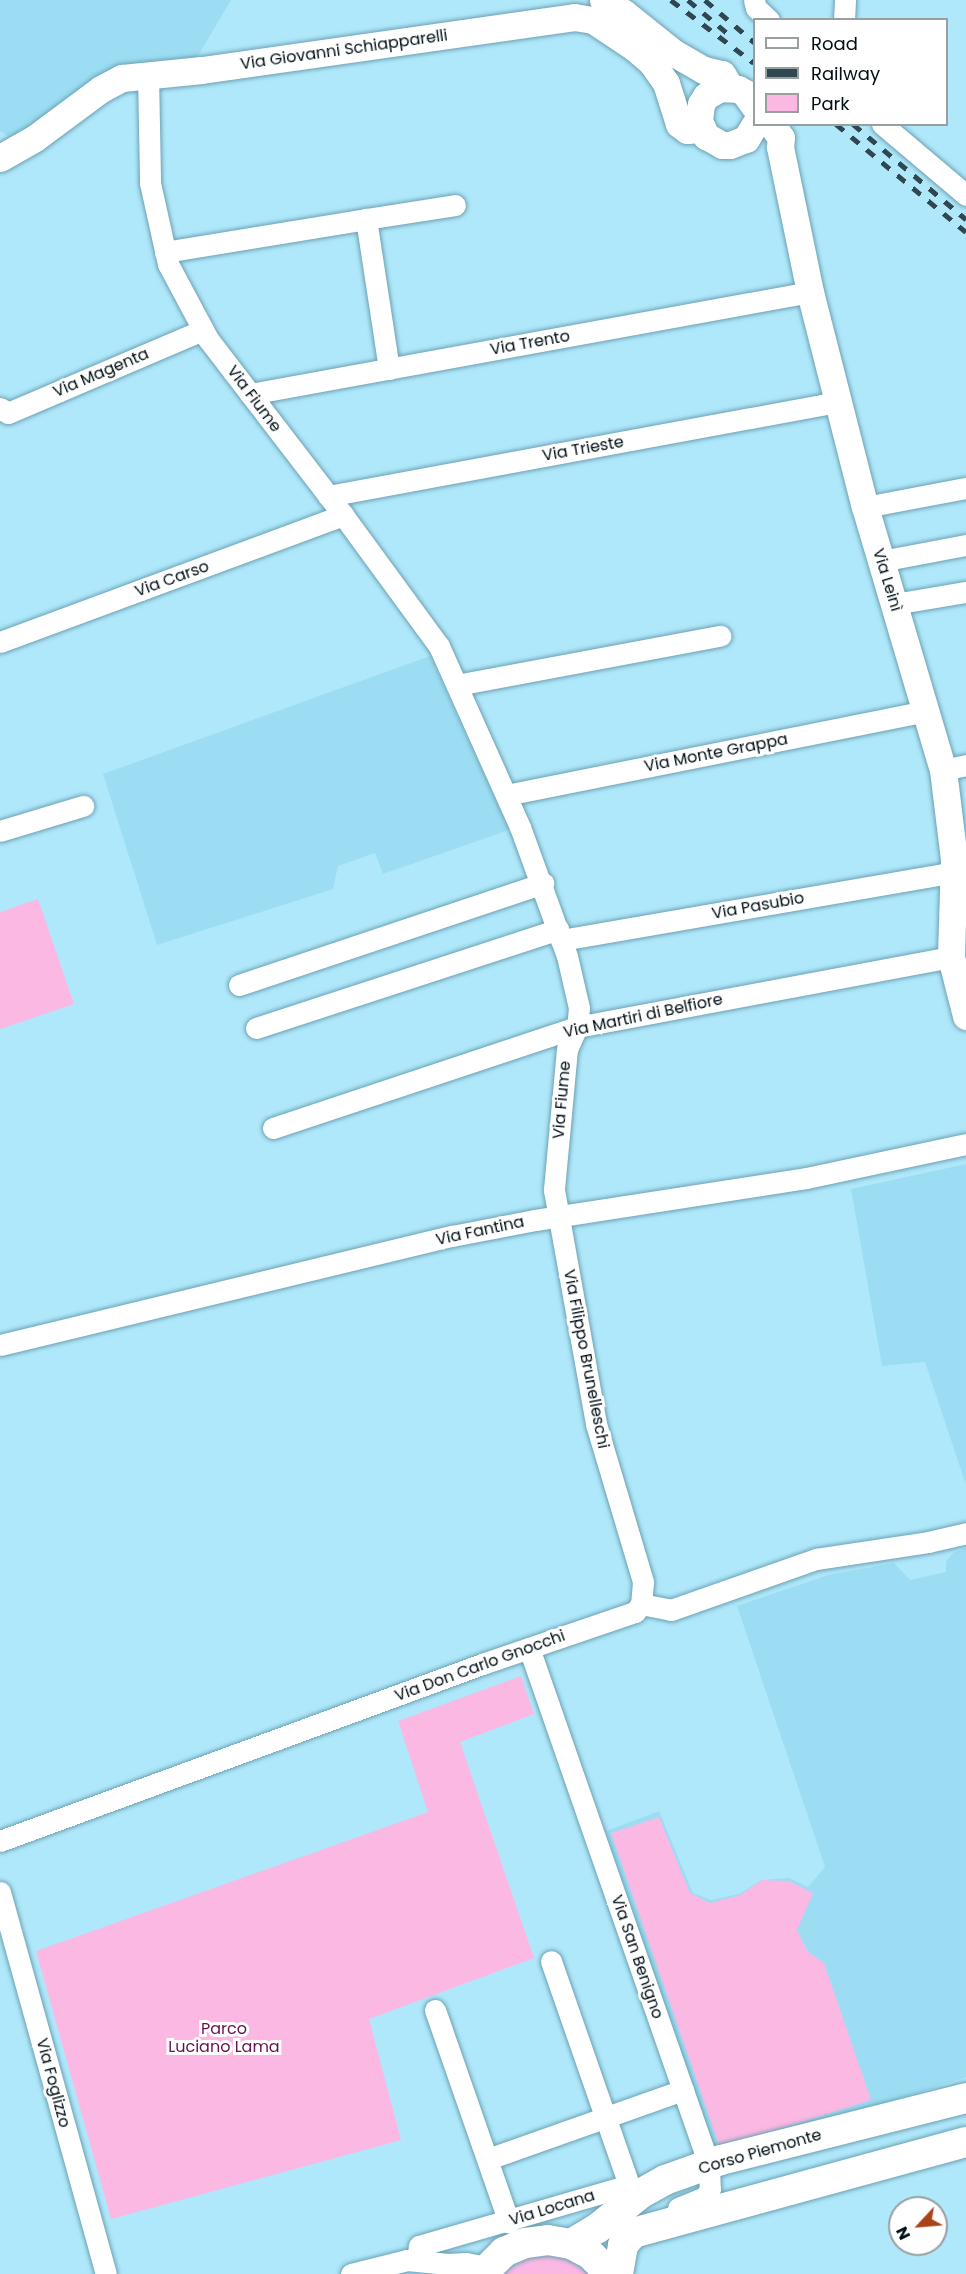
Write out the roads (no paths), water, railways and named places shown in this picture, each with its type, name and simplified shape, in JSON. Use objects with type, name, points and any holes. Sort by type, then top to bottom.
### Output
[{"type":"main road","name":"Corso Piemonte","points":[[571,2244],[598,2228],[654,2185],[709,2165],[879,2118],[966,2098]]},
{"type":"main road","points":[[618,2274],[622,2245],[626,2238],[641,2230],[966,2142]]},
{"type":"main road","points":[[485,2271],[504,2252],[525,2243],[548,2240],[571,2244],[590,2254],[610,2274]]},
{"type":"street","points":[[603,0],[624,13],[674,53],[709,98],[713,142],[722,145],[739,143],[764,133]]},
{"type":"street","points":[[754,0],[756,8],[767,18]]},
{"type":"street","points":[[844,18],[845,0]]},
{"type":"street","name":"Via Giovanni Schiapparelli","points":[[0,158],[35,138],[113,81],[148,74],[202,70],[574,17],[593,20],[635,48],[660,73],[673,102],[679,124],[687,130],[709,98]]},
{"type":"street","name":"Via Fiume","points":[[148,74],[150,183],[168,264],[203,330],[439,646],[543,883],[560,934],[579,1008],[577,1027],[567,1049],[554,1190],[559,1217]]},
{"type":"street","points":[[709,98],[745,93],[753,105]]},
{"type":"street","points":[[884,126],[966,195]]},
{"type":"street","name":"Via Leinì","points":[[764,133],[810,291],[865,507],[926,711],[955,768],[954,872],[959,913],[951,957],[966,1016]]},
{"type":"street","points":[[165,252],[455,205]]},
{"type":"street","points":[[366,219],[389,369]]},
{"type":"street","name":"Via Trento","points":[[250,394],[810,291]]},
{"type":"street","name":"Via Magenta","points":[[0,408],[8,413],[203,330]]},
{"type":"street","name":"Via Trieste","points":[[328,496],[837,402]]},
{"type":"street","points":[[865,507],[966,488]]},
{"type":"street","name":"Via Carso","points":[[0,642],[343,515]]},
{"type":"street","points":[[881,561],[966,545]]},
{"type":"street","points":[[894,604],[966,592]]},
{"type":"street","points":[[457,685],[720,636]]},
{"type":"street","name":"Via Monte Grappa","points":[[506,795],[926,711]]},
{"type":"street","points":[[0,831],[83,806]]},
{"type":"street","name":"Via Pasubio","points":[[256,1028],[560,934],[954,872]]},
{"type":"street","points":[[239,984],[543,883]]},
{"type":"street","name":"Via Martiri di Belfiore","points":[[273,1128],[577,1027],[951,957]]},
{"type":"street","name":"Via Fantina","points":[[0,1345],[452,1236],[806,1178],[966,1144]]},
{"type":"street","name":"Via Filippo Brunelleschi","points":[[559,1217],[596,1424],[643,1582],[641,1604]]},
{"type":"street","points":[[641,1604],[671,1610],[816,1559],[928,1542],[966,1533]]},
{"type":"street","name":"Via Don Carlo Gnocchi","points":[[0,1840],[529,1648],[635,1612],[641,1604]]},
{"type":"street","name":"Via San Benigno","points":[[529,1648],[709,2165],[710,2189],[705,2197],[696,2203],[654,2214],[641,2230]]},
{"type":"street","name":"Via Foglizzo","points":[[0,1892],[106,2274]]},
{"type":"street","name":"Via Locana","points":[[431,2266],[419,2246],[629,2186],[551,1961]]},
{"type":"street","points":[[435,2010],[509,2222]]},
{"type":"street","points":[[488,2159],[683,2090]]},
{"type":"street","points":[[351,2274],[393,2263],[431,2266],[466,2263],[485,2271]]},
{"type":"railway","points":[[671,0],[753,62]]},
{"type":"railway","points":[[688,0],[732,37]]},
{"type":"railway","points":[[705,0],[753,41]]},
{"type":"railway","points":[[838,126],[966,232]]},
{"type":"railway","points":[[855,126],[966,219]]},
{"type":"park label","name":"Parco Luciano Lama","points":[[224,2038]]}]
